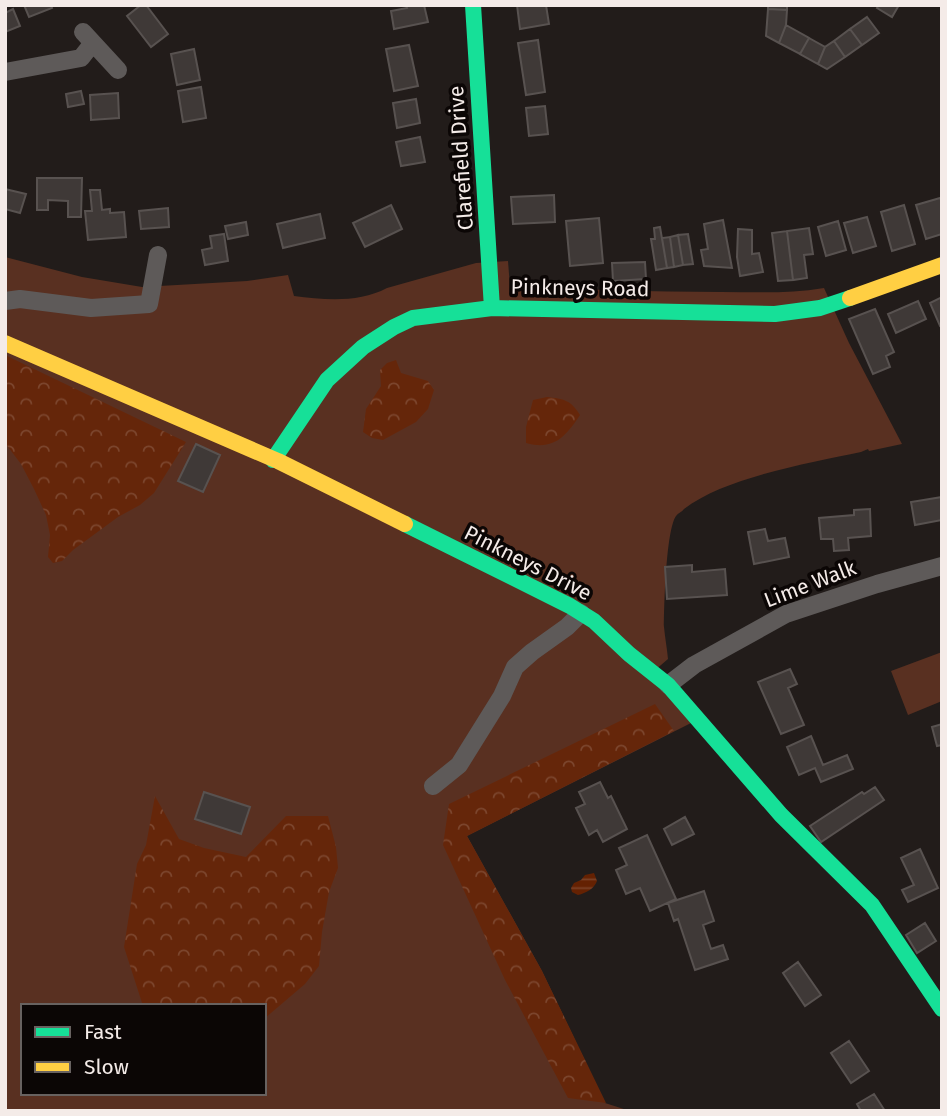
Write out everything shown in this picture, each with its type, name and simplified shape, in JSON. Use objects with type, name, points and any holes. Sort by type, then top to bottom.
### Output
[{"type":"street","name":"Clarefield Drive","points":[[473,5],[492,308]]},
{"type":"street","points":[[5,72],[81,58],[88,38],[118,70]]},
{"type":"street","points":[[5,301],[20,299],[91,309],[149,304],[158,255]]},
{"type":"street","name":"Pinkneys Road","points":[[273,460],[327,380],[363,346],[413,318],[492,308],[775,314],[820,308],[942,265]]},
{"type":"street","name":"Pinkneys Drive","points":[[5,343],[273,460],[558,600],[594,621],[668,685],[781,815],[872,905],[942,1009]]},
{"type":"street","name":"Lime Walk","points":[[668,685],[694,665],[786,614],[942,566]]},
{"type":"street","points":[[433,786],[459,765],[502,696],[515,667],[581,613]]},
{"type":"shaded area","points":[[5,257],[82,277],[142,287],[247,281],[288,275],[294,296],[330,299],[365,296],[476,263],[508,261],[510,287],[760,292],[824,288],[849,343],[902,444],[793,466],[745,480],[701,498],[678,514],[670,536],[666,569],[664,627],[668,659],[654,671],[693,722],[467,836],[542,971],[605,1103],[630,1111],[5,1111]]},
{"type":"shaded area","points":[[942,652],[942,701],[908,715],[891,671]]},
{"type":"shaded area","points":[[594,873],[597,881],[592,888],[578,895],[572,892],[574,883],[585,875]]},
{"type":"green space","points":[[5,355],[186,442],[154,493],[73,550],[62,561],[53,563],[48,557],[50,535],[46,515],[21,464],[5,443]]},
{"type":"green space","points":[[396,360],[401,373],[428,381],[434,390],[428,409],[416,422],[383,440],[372,438],[363,432],[366,409],[381,386],[380,370],[387,363]]},
{"type":"green space","points":[[547,397],[567,401],[580,415],[558,440],[544,445],[526,443],[526,427],[533,400]]},
{"type":"green space","points":[[655,704],[674,731],[467,836],[542,971],[606,1103],[568,1098],[505,980],[443,845],[449,804]]},
{"type":"green space","points":[[155,796],[179,839],[204,848],[246,857],[286,816],[328,816],[338,868],[329,892],[319,966],[305,984],[266,1017],[266,1004],[142,1004],[124,947],[137,864],[146,845]]},
{"type":"building","points":[[24,5],[51,5],[52,8],[29,17]]},
{"type":"building","points":[[141,5],[146,5],[168,34],[151,47],[127,16]]},
{"type":"building","points":[[406,5],[424,5],[428,22],[394,29],[391,11],[407,8]]},
{"type":"building","points":[[517,5],[546,5],[549,24],[520,29]]},
{"type":"building","points":[[768,5],[787,5],[787,10],[768,9]]},
{"type":"building","points":[[879,5],[899,5],[892,17],[877,8]]},
{"type":"building","points":[[13,9],[20,26],[5,32],[5,13]]},
{"type":"building","points":[[768,9],[787,10],[786,25],[779,43],[766,36]]},
{"type":"building","points":[[867,17],[879,33],[862,45],[850,29]]},
{"type":"building","points":[[786,25],[809,38],[800,54],[779,43]]},
{"type":"building","points":[[850,29],[862,45],[845,57],[834,41]]},
{"type":"building","points":[[809,38],[825,47],[818,64],[800,54]]},
{"type":"building","points":[[538,40],[545,92],[526,95],[518,43]]},
{"type":"building","points":[[834,41],[845,57],[827,69],[818,64],[825,47]]},
{"type":"building","points":[[409,45],[418,86],[394,91],[386,49]]},
{"type":"building","points":[[194,49],[200,80],[177,85],[171,54]]},
{"type":"building","points":[[201,87],[206,118],[183,122],[178,91]]},
{"type":"building","points":[[81,91],[84,104],[68,107],[66,94]]},
{"type":"building","points":[[118,93],[119,118],[91,120],[90,95]]},
{"type":"building","points":[[416,99],[420,123],[397,128],[393,103]]},
{"type":"building","points":[[545,106],[548,134],[529,136],[526,108]]},
{"type":"building","points":[[420,137],[425,162],[401,166],[396,142]]},
{"type":"building","points":[[37,178],[82,178],[81,217],[68,217],[68,201],[48,200],[48,210],[37,210]]},
{"type":"building","points":[[5,189],[26,194],[20,213],[5,209]]},
{"type":"building","points":[[90,190],[100,190],[102,210],[110,209],[110,213],[124,212],[126,237],[88,240],[85,211],[92,211]]},
{"type":"building","points":[[554,195],[555,222],[513,224],[511,197]]},
{"type":"building","points":[[940,198],[942,234],[926,239],[916,205]]},
{"type":"building","points":[[391,205],[402,229],[365,247],[353,223]]},
{"type":"building","points":[[904,205],[915,244],[892,251],[881,212]]},
{"type":"building","points":[[168,208],[169,227],[141,229],[139,211]]},
{"type":"building","points":[[320,214],[325,238],[283,248],[277,224]]},
{"type":"building","points":[[867,217],[876,246],[853,253],[844,223]]},
{"type":"building","points":[[599,218],[603,263],[570,266],[566,221]]},
{"type":"building","points":[[723,220],[732,268],[704,266],[701,250],[708,249],[704,224]]},
{"type":"building","points":[[838,221],[846,250],[826,256],[818,227]]},
{"type":"building","points":[[246,222],[248,235],[228,239],[225,226]]},
{"type":"building","points":[[660,227],[667,268],[656,270],[651,239],[655,239],[654,228]]},
{"type":"building","points":[[809,228],[813,254],[804,255],[807,278],[793,280],[787,231]]},
{"type":"building","points":[[738,229],[752,230],[752,254],[759,253],[763,272],[740,276],[737,257]]},
{"type":"building","points":[[787,231],[793,280],[778,281],[772,233]]},
{"type":"building","points":[[224,234],[228,261],[205,265],[202,250],[212,248],[210,236]]},
{"type":"building","points":[[688,234],[693,264],[683,265],[678,235]]},
{"type":"building","points":[[678,235],[683,265],[674,267],[670,237]]},
{"type":"building","points":[[670,237],[674,267],[667,268],[662,238]]},
{"type":"building","points":[[645,262],[646,279],[613,281],[612,263]]},
{"type":"building","points":[[942,297],[942,325],[940,326],[930,303]]},
{"type":"building","points":[[918,301],[926,319],[896,333],[888,314]]},
{"type":"building","points":[[875,309],[894,352],[886,356],[890,367],[873,374],[849,319]]},
{"type":"building","points":[[196,444],[220,455],[203,492],[178,481]]},
{"type":"building","points":[[942,497],[942,520],[915,525],[911,502]]},
{"type":"building","points":[[870,509],[871,536],[848,538],[849,550],[834,551],[833,539],[821,539],[819,518],[854,515],[854,510]]},
{"type":"building","points":[[765,529],[768,541],[785,538],[789,557],[754,564],[748,532]]},
{"type":"building","points":[[692,565],[692,572],[725,569],[727,595],[667,599],[665,567]]},
{"type":"building","points":[[790,669],[797,684],[788,688],[804,725],[781,734],[758,682]]},
{"type":"building","points":[[942,724],[942,745],[937,746],[932,727]]},
{"type":"building","points":[[811,736],[823,765],[847,755],[853,769],[821,782],[815,768],[799,775],[787,747]]},
{"type":"building","points":[[600,782],[608,798],[611,796],[627,829],[603,842],[597,830],[589,835],[576,808],[585,804],[579,792]]},
{"type":"building","points":[[875,787],[884,800],[821,842],[810,826],[862,792],[864,794]]},
{"type":"building","points":[[204,792],[250,807],[241,834],[195,819]]},
{"type":"building","points":[[685,817],[694,834],[672,845],[664,829]]},
{"type":"building","points":[[647,835],[676,899],[650,911],[640,888],[626,894],[616,870],[627,865],[619,848]]},
{"type":"building","points":[[920,849],[938,888],[908,902],[902,890],[914,885],[901,858]]},
{"type":"building","points":[[704,891],[714,921],[703,925],[711,949],[723,945],[728,959],[695,970],[678,919],[674,921],[668,903]]},
{"type":"building","points":[[925,923],[936,941],[917,953],[906,935]]},
{"type":"building","points":[[798,962],[821,995],[805,1006],[783,973]]},
{"type":"building","points":[[849,1041],[869,1071],[851,1083],[831,1053]]},
{"type":"building","points":[[874,1094],[885,1111],[861,1111],[857,1104]]},
{"type":"traffic: fast","points":[[473,5],[492,308]]},
{"type":"traffic: fast","points":[[273,460],[327,380],[363,347],[413,318],[492,308],[775,314],[820,308],[850,298]]},
{"type":"traffic: fast","points":[[405,524],[570,606],[594,621],[668,685],[781,815],[872,905],[942,1009]]},
{"type":"traffic: slow","points":[[850,298],[942,265]]},
{"type":"traffic: slow","points":[[5,343],[278,461],[405,524]]}]
